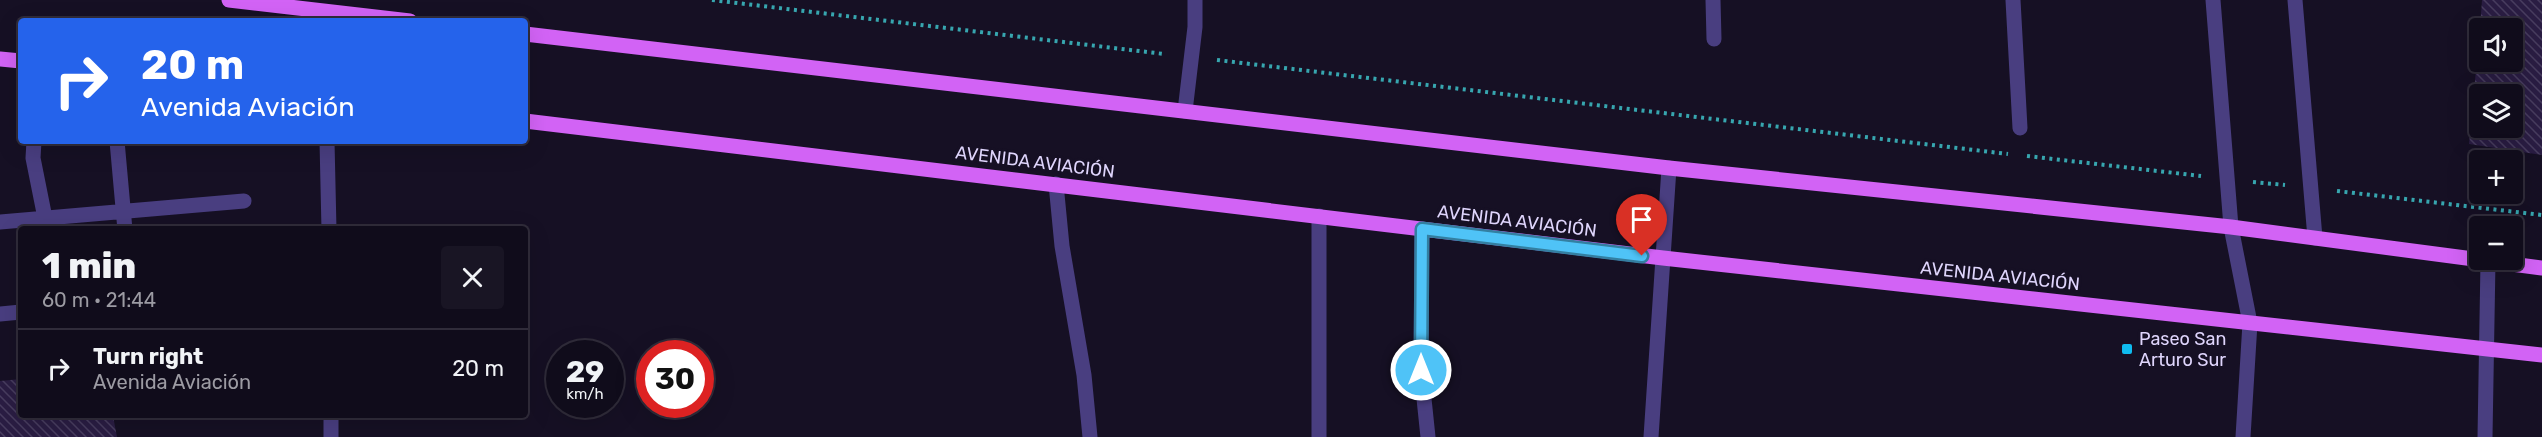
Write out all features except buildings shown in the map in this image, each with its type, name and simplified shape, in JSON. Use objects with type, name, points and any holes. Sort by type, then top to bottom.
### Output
[{"type":"main road","points":[[230,0],[384,18]]},
{"type":"main road","points":[[528,34],[1669,168],[2231,227],[2469,258]]},
{"type":"main road","points":[[0,59],[18,61]]},
{"type":"main road","name":"AVENIDA AVIACIÓN","points":[[528,120],[1663,258],[2542,355]]},
{"type":"main road","points":[[2523,266],[2542,268]]},
{"type":"street","points":[[1185,111],[1196,27],[1195,0]]},
{"type":"street","points":[[1713,0],[1714,39]]},
{"type":"street","points":[[2013,0],[2020,128]]},
{"type":"street","points":[[2217,0],[2231,227],[2250,323],[2243,437]]},
{"type":"street","points":[[2295,0],[2315,238]]},
{"type":"street","points":[[34,144],[33,158],[45,218]]},
{"type":"street","points":[[117,144],[125,226]]},
{"type":"street","points":[[327,144],[329,226]]},
{"type":"street","points":[[1651,437],[1669,168]]},
{"type":"street","points":[[1056,184],[1062,246],[1084,375],[1090,437]]},
{"type":"street","points":[[0,222],[243,201]]},
{"type":"street","points":[[1319,216],[1319,437]]},
{"type":"street","points":[[1422,229],[1421,370],[1428,437]]},
{"type":"street","points":[[2485,437],[2488,270]]},
{"type":"street","points":[[0,314],[18,312]]},
{"type":"street","points":[[331,418],[331,437]]},
{"type":"path","points":[[712,0],[1171,55]]},
{"type":"path","points":[[1206,59],[2011,154]]},
{"type":"path","points":[[2022,155],[2211,177]]},
{"type":"path","points":[[2247,181],[2294,186]]},
{"type":"path","points":[[2330,190],[2542,214]]},
{"type":"place","name":"Paseo San Arturo Sur","points":[[2127,349]]},
{"type":"route","points":[[1421,370],[1422,229],[1642,256]]}]
